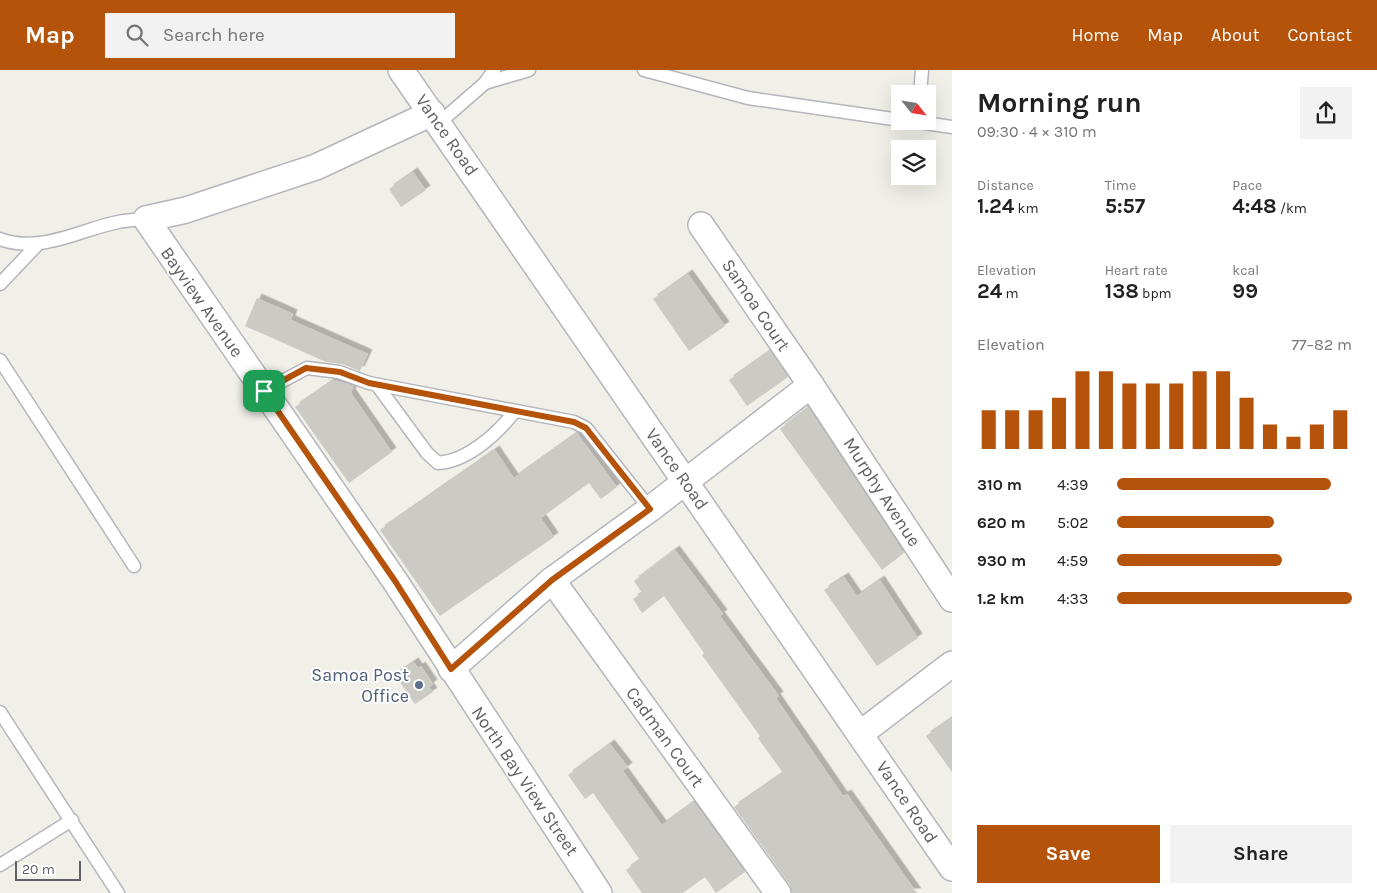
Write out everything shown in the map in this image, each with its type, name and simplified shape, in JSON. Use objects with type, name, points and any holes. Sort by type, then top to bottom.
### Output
[{"type":"street","name":"Vance Road","points":[[401,70],[952,868]]},
{"type":"street","points":[[146,220],[186,210],[316,167],[435,118]]},
{"type":"street","name":"Bayview Avenue","points":[[146,220],[395,581]]},
{"type":"street","name":"Samoa Court","points":[[701,225],[811,385]]},
{"type":"street","points":[[451,669],[552,580],[650,509],[811,385]]},
{"type":"street","name":"Murphy Avenue","points":[[811,385],[952,599]]},
{"type":"street","name":"Cadman Court","points":[[552,580],[778,893]]},
{"type":"street","name":"North Bay View Street","points":[[395,581],[599,893]]},
{"type":"street","points":[[860,734],[952,664]]},
{"type":"lane","points":[[485,83],[494,70]]},
{"type":"lane","points":[[435,118],[485,83],[529,70]]},
{"type":"lane","points":[[644,70],[748,98],[891,119]]},
{"type":"lane","points":[[921,85],[922,70]]},
{"type":"lane","points":[[936,124],[952,127]]},
{"type":"lane","points":[[0,238],[10,242],[38,244],[119,222],[146,220]]},
{"type":"lane","points":[[0,284],[38,244]]},
{"type":"lane","points":[[0,360],[134,566]]},
{"type":"lane","points":[[264,391],[306,368],[340,372],[377,385],[574,422],[586,428],[650,509]]},
{"type":"lane","points":[[377,385],[427,453],[438,464],[453,462],[477,447],[502,427],[514,411]]},
{"type":"lane","points":[[0,712],[118,893]]},
{"type":"lane","points":[[0,864],[72,820]]},
{"type":"building","points":[[413,172],[426,190],[401,207],[389,189]]},
{"type":"building","points":[[688,274],[725,326],[689,351],[653,299]]},
{"type":"building","points":[[257,298],[293,314],[291,320],[368,354],[360,371],[342,364],[326,362],[245,326]]},
{"type":"building","points":[[770,351],[788,377],[747,406],[729,380]]},
{"type":"building","points":[[334,380],[354,386],[351,393],[392,452],[349,483],[295,407]]},
{"type":"building","points":[[808,407],[904,553],[882,570],[780,429]]},
{"type":"building","points":[[577,433],[617,487],[601,499],[589,483],[541,518],[554,537],[440,616],[380,530],[495,450],[514,478]]},
{"type":"building","points":[[675,550],[723,614],[720,616],[779,696],[776,698],[843,796],[847,794],[917,893],[792,893],[790,885],[734,807],[783,773],[758,738],[760,736],[702,655],[704,653],[664,596],[642,613],[633,599],[642,593],[634,581]]},
{"type":"building","points":[[844,577],[857,596],[880,580],[918,638],[877,666],[824,590]]},
{"type":"building","points":[[414,662],[418,668],[421,666],[433,684],[429,687],[433,692],[415,704],[395,675]]},
{"type":"building","points":[[952,718],[952,772],[926,736]]},
{"type":"building","points":[[610,744],[628,767],[623,771],[662,825],[694,802],[745,872],[716,893],[705,877],[683,893],[642,893],[626,870],[640,860],[593,793],[585,799],[568,775]]},
{"type":"place","name":"Samoa Post Office","points":[[419,685]]},
{"type":"route","points":[[306,368],[340,372],[369,383],[574,422],[586,428],[650,509],[552,580],[451,669],[395,581],[264,391],[306,368]]}]
